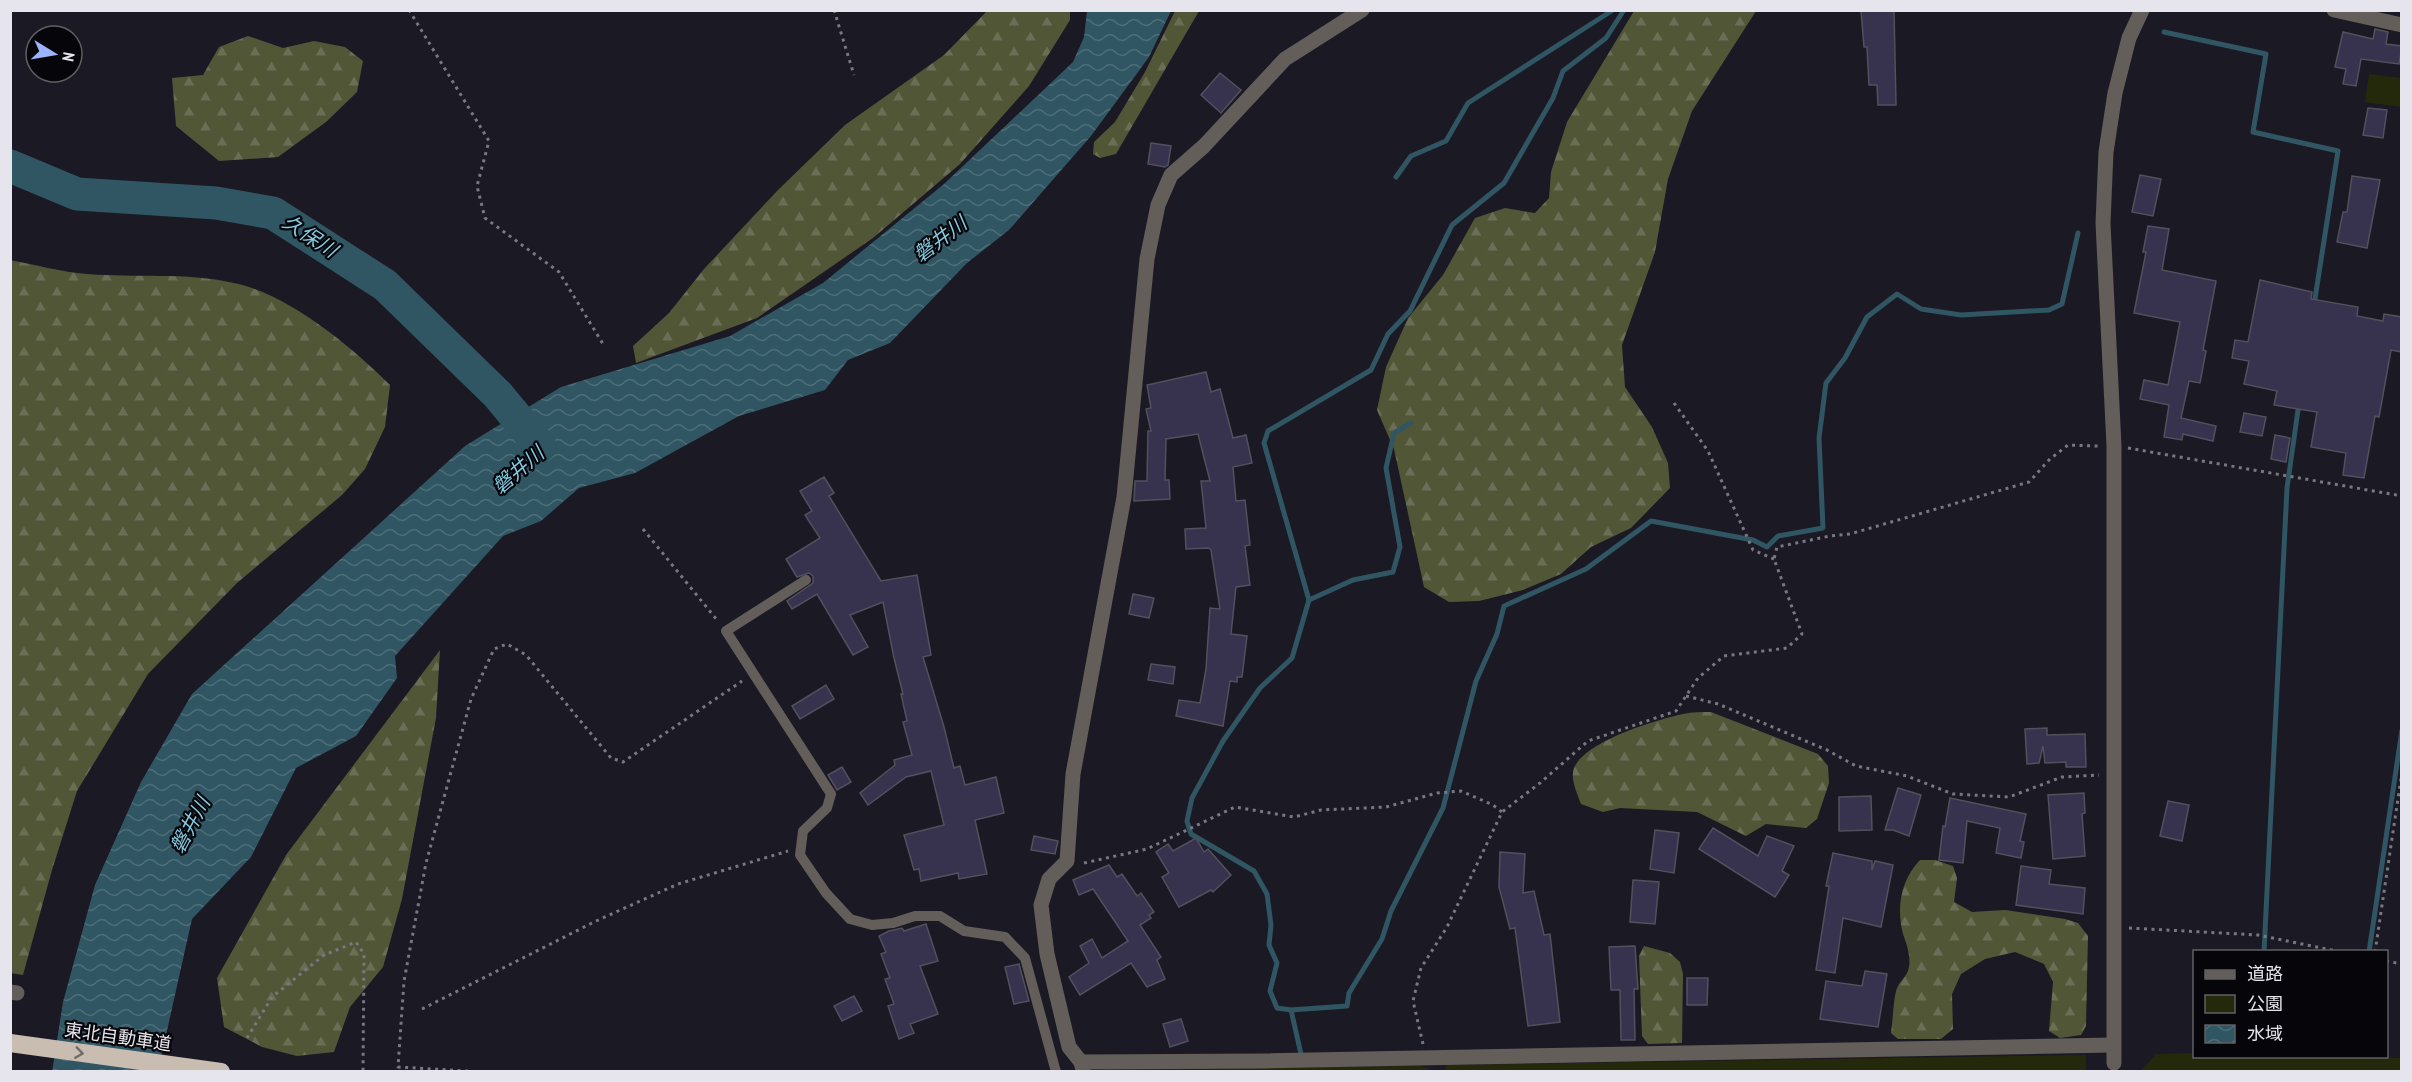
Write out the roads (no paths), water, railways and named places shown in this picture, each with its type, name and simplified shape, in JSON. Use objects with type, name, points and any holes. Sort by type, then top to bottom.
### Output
[{"type":"highway","name":"東北自動車道","points":[[16,1044],[220,1071]]},
{"type":"street","points":[[1362,10],[1285,59],[1204,146],[1171,175],[1158,205],[1148,259],[1124,496],[1073,774],[1067,861],[1049,879],[1041,905],[1047,954],[1069,1047],[1082,1066],[1426,1057],[2113,1045]]},
{"type":"street","points":[[2114,1063],[2114,446],[2103,223],[2106,153],[2117,82],[2129,38],[2142,10]]},
{"type":"street","points":[[2334,10],[2402,25]]},
{"type":"lane","points":[[806,580],[726,631],[831,794],[827,808],[803,831],[800,855],[826,893],[850,919],[872,925],[893,923],[915,916],[940,916],[964,931],[1005,937],[1025,958],[1056,1071]]},
{"type":"water","name":"磐井川","points":[[1087,11],[1171,11],[1149,57],[1091,136],[1009,230],[967,263],[890,343],[848,360],[825,390],[739,416],[635,473],[579,488],[541,521],[503,536],[395,656],[397,678],[356,736],[296,768],[251,857],[192,919],[158,1071],[52,1072],[63,1002],[95,885],[141,782],[192,694],[465,446],[561,387],[730,336],[823,283],[944,184],[1073,62],[1084,37]]},
{"type":"waterway","points":[[1396,177],[1411,156],[1446,141],[1468,103],[1613,10]]},
{"type":"waterway","points":[[1309,600],[1264,443],[1268,431],[1371,370],[1388,334],[1410,311],[1452,225],[1504,183],[1553,98],[1563,71],[1606,38],[1624,10]]},
{"type":"waterway","points":[[2164,32],[2266,54],[2253,132],[2338,151],[2314,305]]},
{"type":"waterway","name":"久保川","points":[[10,166],[77,194],[216,203],[273,213],[385,285],[498,395],[540,446]]},
{"type":"waterway","points":[[1291,1010],[1347,1006],[1349,993],[1382,939],[1391,911],[1443,808],[1476,681],[1497,634],[1504,606],[1586,569],[1651,521],[1753,540],[1767,547],[1778,536],[1823,528],[1819,438],[1826,383],[1845,358],[1867,317],[1897,294],[1921,309],[1961,315],[2049,310],[2062,304],[2078,233]]},
{"type":"waterway","points":[[2264,950],[2287,488],[2299,403]]},
{"type":"waterway","points":[[1301,1054],[1291,1010],[1277,1008],[1270,991],[1277,963],[1269,945],[1271,925],[1267,894],[1254,871],[1191,834],[1187,821],[1192,798],[1223,741],[1260,688],[1292,658],[1309,600],[1353,580],[1393,572],[1400,547],[1386,468],[1394,433],[1411,423]]},
{"type":"waterway","points":[[2369,950],[2402,730]]}]
